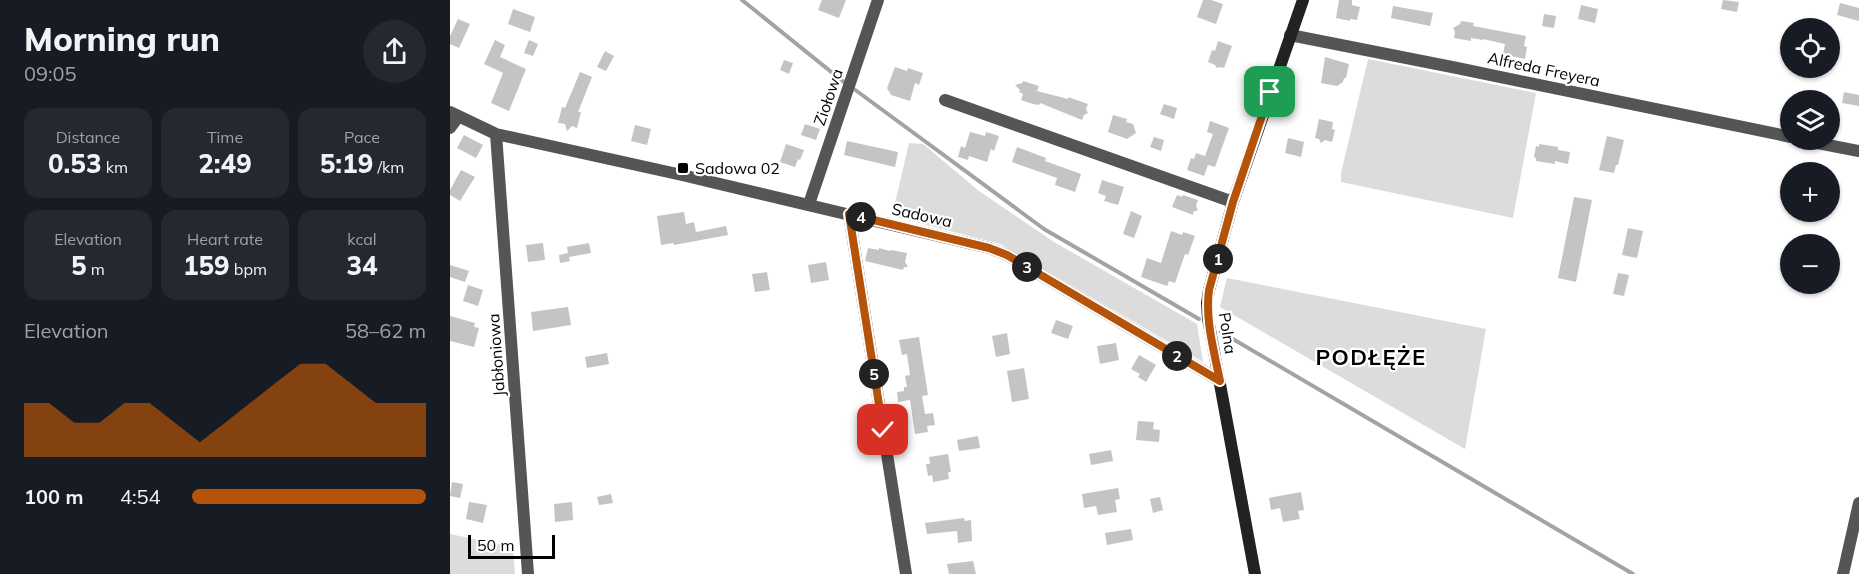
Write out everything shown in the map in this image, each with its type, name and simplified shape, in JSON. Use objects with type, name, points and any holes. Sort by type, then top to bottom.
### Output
[{"type":"street","name":"Ziołowa","points":[[809,204],[878,0]]},
{"type":"street","name":"Polna","points":[[1255,574],[1208,319],[1207,303],[1233,202],[1303,0]]},
{"type":"street","name":"Alfreda Freyera","points":[[1290,35],[1780,135]]},
{"type":"street","points":[[945,99],[1233,202]]},
{"type":"street","name":"Sadowa","points":[[454,115],[496,134],[809,204],[989,248],[1007,255],[1220,381]]},
{"type":"street","points":[[450,128],[454,115]]},
{"type":"street","name":"Jabłoniowa","points":[[496,134],[528,574]]},
{"type":"street","points":[[1840,147],[1859,151]]},
{"type":"street","points":[[849,214],[906,574]]},
{"type":"street","points":[[1843,574],[1859,503]]},
{"type":"shaded area","points":[[1368,59],[1536,93],[1513,218],[1341,182],[1341,173]]},
{"type":"shaded area","points":[[909,143],[923,144],[979,191],[1054,242],[1197,324],[1203,362],[1000,244],[892,216]]},
{"type":"shaded area","points":[[1227,278],[1486,329],[1465,449],[1220,307]]},
{"type":"shaded area","points":[[450,534],[513,547],[515,574],[450,574]]},
{"type":"building","points":[[822,0],[846,0],[839,18],[818,10]]},
{"type":"building","points":[[1203,0],[1223,4],[1216,24],[1197,17]]},
{"type":"building","points":[[1339,0],[1352,0],[1352,5],[1360,7],[1357,20],[1336,18]]},
{"type":"building","points":[[1723,0],[1739,2],[1737,12],[1721,9]]},
{"type":"building","points":[[1840,3],[1859,8],[1859,21],[1837,15]]},
{"type":"building","points":[[1581,5],[1598,9],[1595,23],[1578,19]]},
{"type":"building","points":[[1393,6],[1433,13],[1430,26],[1391,18]]},
{"type":"building","points":[[513,9],[535,17],[530,32],[508,24]]},
{"type":"building","points":[[1544,14],[1556,16],[1554,28],[1542,26]]},
{"type":"building","points":[[458,19],[470,24],[459,48],[450,44],[450,36]]},
{"type":"building","points":[[1461,21],[1474,23],[1473,26],[1526,36],[1525,59],[1503,54],[1505,44],[1483,39],[1471,38],[1471,41],[1454,38],[1453,28]]},
{"type":"building","points":[[495,40],[505,45],[500,57],[526,69],[509,111],[491,103],[503,73],[484,64]]},
{"type":"building","points":[[529,40],[538,44],[533,56],[524,53]]},
{"type":"building","points":[[1218,41],[1232,46],[1224,68],[1217,68],[1208,62]]},
{"type":"building","points":[[605,51],[614,56],[606,71],[597,67]]},
{"type":"building","points":[[1325,57],[1349,64],[1346,78],[1337,86],[1321,83]]},
{"type":"building","points":[[784,60],[793,63],[789,74],[780,70]]},
{"type":"building","points":[[895,67],[923,73],[919,85],[915,83],[910,101],[891,95],[887,88]]},
{"type":"building","points":[[580,72],[592,77],[578,112],[581,112],[577,128],[572,126],[567,131],[565,124],[558,123],[562,107],[565,108]]},
{"type":"building","points":[[1023,81],[1039,86],[1037,91],[1068,99],[1068,97],[1088,104],[1086,109],[1088,113],[1082,120],[1040,103],[1039,105],[1021,100],[1023,94],[1015,85]]},
{"type":"building","points":[[1844,92],[1859,95],[1859,106],[1842,103]]},
{"type":"building","points":[[1164,104],[1177,108],[1174,119],[1160,114]]},
{"type":"building","points":[[1113,115],[1127,119],[1126,122],[1133,124],[1136,133],[1127,139],[1108,132]]},
{"type":"building","points":[[1319,119],[1333,122],[1332,129],[1335,130],[1332,142],[1325,140],[1321,143],[1315,138]]},
{"type":"building","points":[[1210,121],[1229,128],[1215,167],[1208,165],[1204,176],[1187,170],[1191,158],[1194,159],[1196,153],[1205,156],[1213,134],[1207,132]]},
{"type":"building","points":[[805,124],[820,129],[816,140],[801,135]]},
{"type":"building","points":[[635,125],[651,129],[647,145],[631,141]]},
{"type":"building","points":[[970,132],[985,136],[986,132],[999,136],[994,151],[991,149],[987,162],[969,156],[968,160],[958,157],[961,146],[965,148]]},
{"type":"building","points":[[464,135],[483,145],[476,158],[457,148]]},
{"type":"building","points":[[1607,136],[1624,140],[1614,173],[1599,170]]},
{"type":"building","points":[[1154,137],[1164,140],[1161,151],[1150,147]]},
{"type":"building","points":[[1288,138],[1304,142],[1301,157],[1285,153]]},
{"type":"building","points":[[847,141],[898,152],[895,167],[844,155]]},
{"type":"building","points":[[786,144],[804,150],[795,167],[780,162]]},
{"type":"building","points":[[1539,144],[1558,147],[1558,150],[1570,152],[1568,164],[1536,161],[1534,157],[1536,146],[1539,147]]},
{"type":"building","points":[[1017,147],[1046,158],[1045,161],[1081,174],[1075,192],[1055,185],[1057,178],[1012,162]]},
{"type":"building","points":[[461,170],[475,177],[460,201],[450,195],[450,190]]},
{"type":"building","points":[[1102,180],[1124,187],[1118,205],[1104,201],[1106,196],[1098,193]]},
{"type":"building","points":[[1177,195],[1198,200],[1196,206],[1198,210],[1193,212],[1193,215],[1172,207]]},
{"type":"building","points":[[1574,197],[1592,200],[1576,282],[1558,278]]},
{"type":"building","points":[[1131,211],[1142,216],[1134,238],[1123,234]]},
{"type":"building","points":[[684,212],[686,224],[694,222],[696,232],[726,226],[728,235],[674,245],[673,243],[661,245],[657,216]]},
{"type":"building","points":[[1628,228],[1643,231],[1637,258],[1622,255]]},
{"type":"building","points":[[1171,231],[1195,236],[1188,255],[1185,254],[1175,283],[1169,281],[1167,286],[1141,277],[1147,258],[1161,263]]},
{"type":"building","points":[[543,243],[545,260],[528,262],[526,245]]},
{"type":"building","points":[[589,243],[591,253],[569,257],[570,261],[560,263],[559,255],[568,253],[567,247]]},
{"type":"building","points":[[868,248],[907,253],[905,262],[908,267],[904,267],[903,270],[865,261]]},
{"type":"building","points":[[826,262],[829,280],[811,283],[808,265]]},
{"type":"building","points":[[450,265],[469,271],[465,282],[450,277]]},
{"type":"building","points":[[767,272],[770,290],[755,292],[752,274]]},
{"type":"building","points":[[1618,273],[1629,275],[1624,296],[1613,294]]},
{"type":"building","points":[[468,285],[483,290],[478,306],[463,301]]},
{"type":"building","points":[[568,307],[571,325],[533,331],[531,312]]},
{"type":"building","points":[[450,316],[475,323],[474,327],[479,328],[474,347],[450,341]]},
{"type":"building","points":[[1056,320],[1073,326],[1068,339],[1051,333]]},
{"type":"building","points":[[1007,333],[1010,354],[996,357],[992,336]]},
{"type":"building","points":[[919,337],[928,395],[922,396],[925,414],[933,413],[935,425],[927,426],[928,432],[915,434],[910,400],[898,402],[897,392],[904,391],[904,387],[907,387],[905,376],[910,375],[907,354],[902,355],[899,340]]},
{"type":"building","points":[[1116,343],[1119,360],[1100,364],[1097,346]]},
{"type":"building","points":[[607,353],[609,364],[587,368],[585,357]]},
{"type":"building","points":[[1139,355],[1156,365],[1146,382],[1138,377],[1140,374],[1131,369]]},
{"type":"building","points":[[1024,368],[1029,399],[1012,402],[1007,371]]},
{"type":"building","points":[[1138,421],[1154,422],[1153,429],[1160,430],[1159,442],[1136,440]]},
{"type":"building","points":[[978,436],[980,448],[959,451],[957,440]]},
{"type":"building","points":[[1111,450],[1113,461],[1091,465],[1089,454]]},
{"type":"building","points":[[948,454],[951,472],[948,472],[949,479],[933,482],[932,475],[928,476],[926,464],[930,464],[929,457]]},
{"type":"building","points":[[452,482],[463,484],[460,498],[450,496]]},
{"type":"building","points":[[1118,488],[1120,499],[1115,500],[1117,512],[1098,515],[1096,506],[1084,508],[1082,494]]},
{"type":"building","points":[[1301,492],[1304,510],[1298,511],[1300,519],[1283,522],[1280,508],[1271,510],[1269,498]]},
{"type":"building","points":[[611,494],[613,503],[599,505],[597,497]]},
{"type":"building","points":[[1160,497],[1163,510],[1153,513],[1150,499]]},
{"type":"building","points":[[469,502],[487,505],[483,523],[466,519]]},
{"type":"building","points":[[572,502],[573,520],[555,522],[554,504]]},
{"type":"building","points":[[964,518],[965,521],[971,520],[972,541],[958,543],[957,531],[927,534],[925,523]]},
{"type":"building","points":[[1131,529],[1133,540],[1107,545],[1105,533]]},
{"type":"building","points":[[973,561],[976,574],[949,574],[947,564]]},
{"type":"waterway","points":[[742,0],[845,83]]},
{"type":"waterway","points":[[854,89],[1044,229],[1199,319]]},
{"type":"waterway","points":[[1221,332],[1633,574]]},
{"type":"place","name":"Sadowa 02","points":[[683,168]]},
{"type":"district","name":"PODŁĘŻE","points":[[1371,357]]},
{"type":"route","points":[[883,430],[849,214],[989,248],[1007,255],[1220,381],[1208,319],[1209,290],[1233,202],[1270,92]]}]
